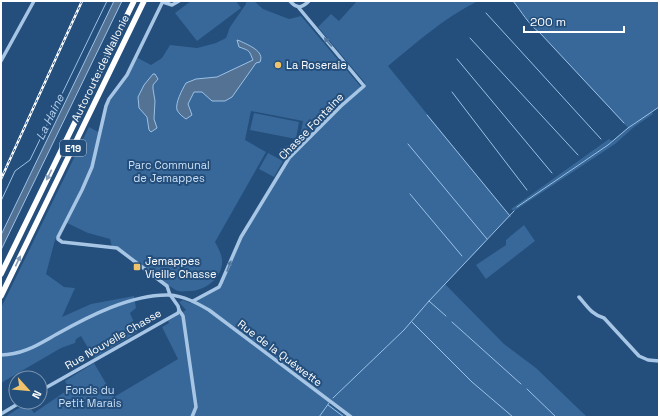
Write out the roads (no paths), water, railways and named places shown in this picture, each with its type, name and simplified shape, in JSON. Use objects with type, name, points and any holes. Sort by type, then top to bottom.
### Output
[{"type":"highway","name":"Autoroute de Wallonie","points":[[1,274],[134,1]]},
{"type":"highway","name":"Autoroute de Wallonie","points":[[1,296],[144,1]]},
{"type":"street","points":[[1,60],[34,1]]},
{"type":"street","points":[[179,1],[172,5],[163,2],[127,75],[109,99],[106,106],[92,167],[82,190],[58,234],[58,239],[62,242],[118,248],[167,286],[170,295],[183,316],[196,407],[192,417]]},
{"type":"street","points":[[290,1],[294,6],[299,8],[305,6],[309,1]]},
{"type":"street","name":"Chasse Fontaine","points":[[193,301],[214,290],[222,283],[241,237],[289,158],[341,106],[364,86],[299,8]]},
{"type":"street","points":[[1,354],[21,353],[114,306],[148,298],[170,295]]},
{"type":"street","name":"Rue de la Quéwette","points":[[170,295],[199,304],[351,417]]},
{"type":"street","points":[[579,296],[591,311],[604,318],[639,356],[648,360],[659,361]]},
{"type":"street","name":"Rue Nouvelle Chasse","points":[[48,386],[178,312],[179,310]]},
{"type":"waterway","name":"La Haine","points":[[1,201],[15,171],[30,160],[107,1]]},
{"type":"waterway","points":[[513,1],[532,26],[624,123]]},
{"type":"waterway","points":[[486,13],[601,139]]},
{"type":"waterway","points":[[470,38],[578,155]]},
{"type":"waterway","points":[[457,59],[552,173]]},
{"type":"waterway","points":[[452,92],[527,190]]},
{"type":"waterway","points":[[517,207],[608,145],[628,128],[659,107]]},
{"type":"waterway","points":[[427,115],[510,216]]},
{"type":"waterway","points":[[408,144],[487,239]]},
{"type":"waterway","points":[[410,194],[462,256]]},
{"type":"waterway","points":[[333,398],[404,330],[429,301],[514,211]]},
{"type":"waterway","points":[[429,301],[446,316]]},
{"type":"waterway","points":[[412,322],[472,382],[513,417]]},
{"type":"waterway","points":[[452,322],[521,384]]},
{"type":"waterway","points":[[527,389],[556,417]]},
{"type":"waterway","points":[[319,417],[329,403]]},
{"type":"waterway","points":[[328,405],[344,417]]},
{"type":"railway","points":[[1,179],[82,1]]},
{"type":"place","name":"La Roseraie","points":[[278,65]]},
{"type":"place","name":"Jemappes Vieille Chasse","points":[[137,267]]},
{"type":"park label","name":"Parc Communal de Jemappes","points":[[169,171]]},
{"type":"park label","name":"Fonds du Petit Marais","points":[[90,396]]}]
